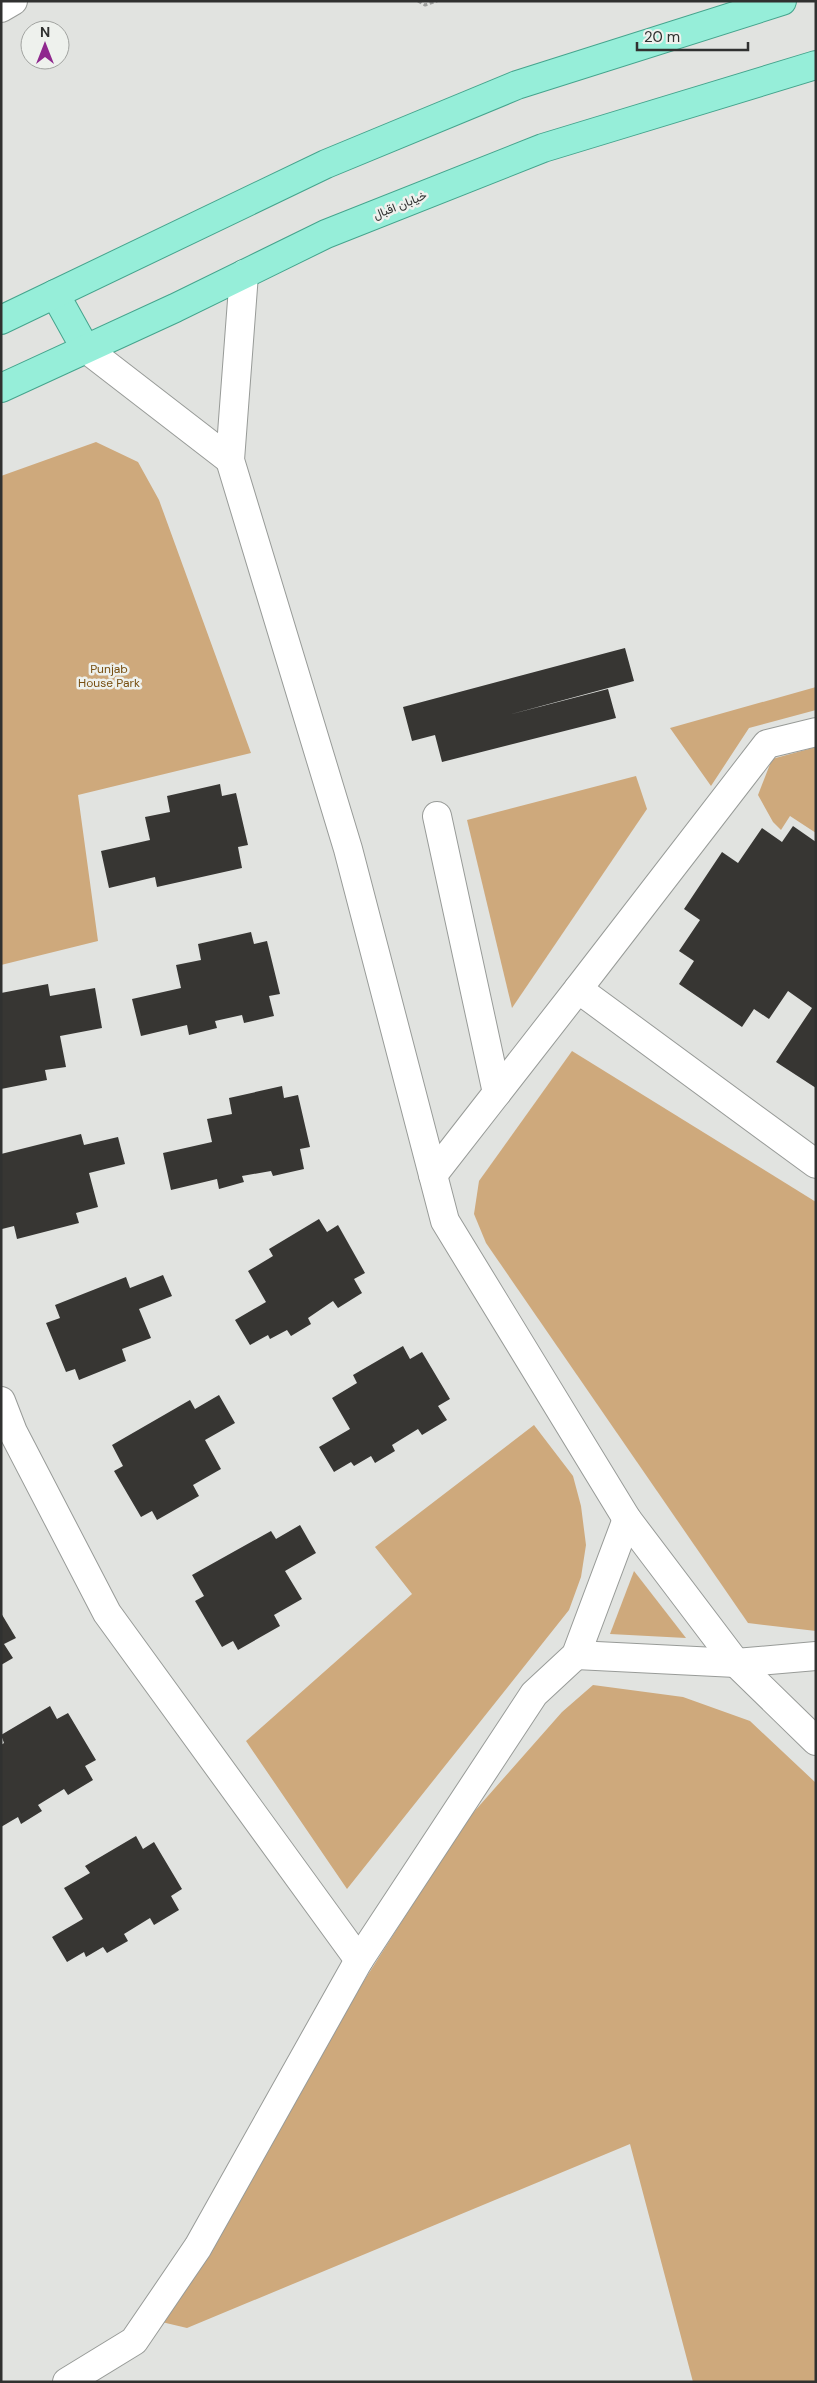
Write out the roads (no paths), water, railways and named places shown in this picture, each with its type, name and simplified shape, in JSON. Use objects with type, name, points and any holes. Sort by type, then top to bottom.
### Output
[{"type":"main road","points":[[1,320],[326,164],[517,85],[782,1]]},
{"type":"main road","name":"خیابان اقبال","points":[[1,388],[175,308],[326,234],[543,148],[816,64]]},
{"type":"main road","points":[[55,294],[85,348]]},
{"type":"street","points":[[1,8],[12,1]]},
{"type":"street","points":[[244,274],[230,460],[348,849],[445,1221],[627,1520],[736,1663],[816,1741]]},
{"type":"street","points":[[85,348],[230,460]]},
{"type":"street","points":[[433,1175],[767,744],[816,732]]},
{"type":"street","points":[[437,816],[497,1093]]},
{"type":"street","points":[[578,989],[816,1164]]},
{"type":"street","points":[[1,1401],[13,1432],[107,1613],[359,1960]]},
{"type":"street","points":[[68,2382],[134,2341],[198,2247],[359,1960],[534,1694],[576,1655],[627,1520]]},
{"type":"street","points":[[576,1655],[736,1663],[816,1656]]},
{"type":"park label","name":"Punjab House Park","points":[[109,676]]}]
